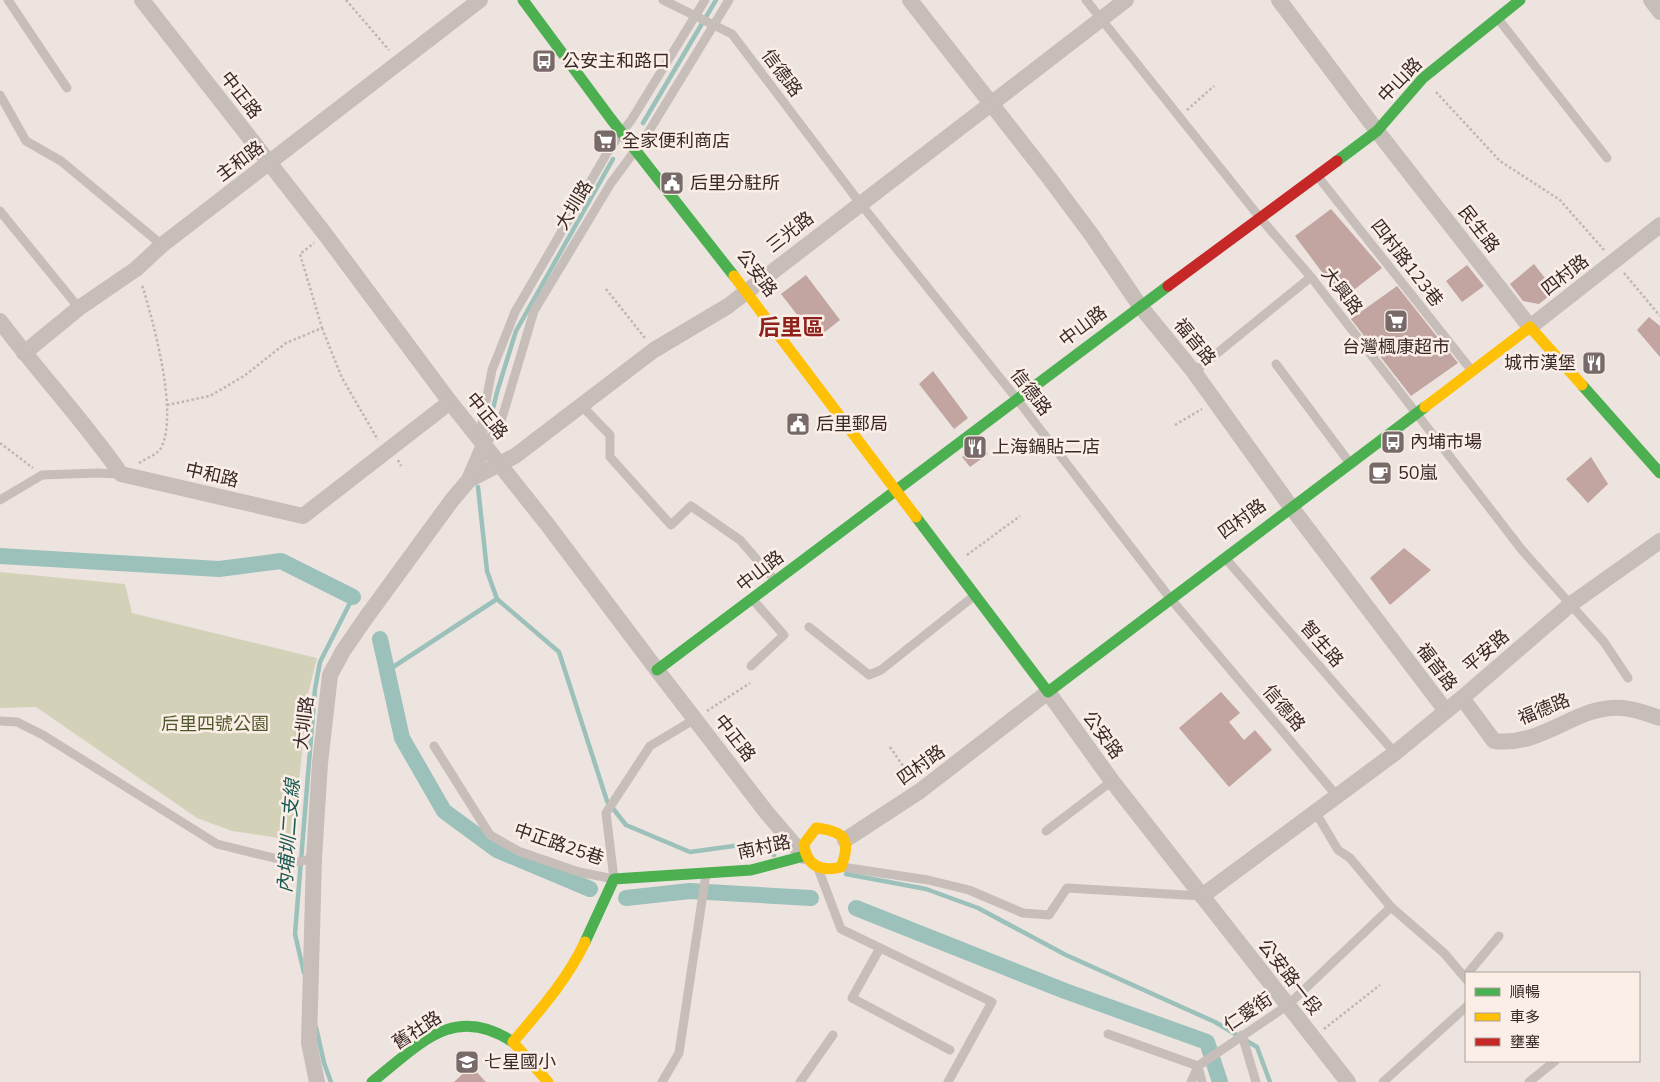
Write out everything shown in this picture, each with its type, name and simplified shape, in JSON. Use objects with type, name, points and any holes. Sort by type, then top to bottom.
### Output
[{"type":"street","name":"主和路","points":[[24,352],[79,308],[136,270],[162,245],[480,0]]},
{"type":"street","name":"公安路","points":[[522,0],[733,274],[744,293],[754,303],[954,565],[1112,781],[1202,896]]},
{"type":"street","name":"福音路","points":[[910,0],[1086,226],[1140,306],[1194,372],[1291,507],[1446,711]]},
{"type":"street","name":"三光路","points":[[469,480],[501,465],[654,350],[728,306],[1126,0]]},
{"type":"street","name":"中山路","points":[[657,670],[752,600],[1016,398],[1261,219],[1377,131],[1423,78],[1520,0]]},
{"type":"street","points":[[1651,0],[1660,12]]},
{"type":"street","name":"中正路","points":[[146,1],[450,402],[501,465],[767,813],[804,856]]},
{"type":"street","name":"民生路","points":[[1284,2],[1377,131],[1530,327],[1660,473]]},
{"type":"street","name":"四村路","points":[[845,840],[920,791],[1224,557],[1351,464],[1615,262],[1660,225]]},
{"type":"street","points":[[0,321],[93,434],[121,474]]},
{"type":"street","name":"中和路","points":[[121,474],[303,516],[450,402]]},
{"type":"street","name":"大圳路","points":[[317,1082],[309,1043],[314,858],[320,763],[330,675],[343,651],[365,619],[452,500],[469,480],[484,445]]},
{"type":"street","name":"平安路","points":[[1202,896],[1395,753],[1571,604],[1660,542]]},
{"type":"street","name":"福德路","points":[[1462,698],[1494,741],[1510,743],[1538,737],[1585,714],[1605,708],[1623,708],[1660,718]]},
{"type":"street","points":[[804,856],[804,844],[816,828],[835,830],[845,840],[847,852],[841,867],[828,870],[818,868]]},
{"type":"street","name":"南村路","points":[[614,879],[705,878],[750,870],[804,856],[818,868]]},
{"type":"street","points":[[548,1082],[513,1042],[555,992],[574,965],[614,879]]},
{"type":"street","name":"公安路一段","points":[[1202,896],[1288,1005],[1312,1039],[1348,1082]]},
{"type":"street","name":"舊社路","points":[[372,1082],[444,1030],[459,1025],[475,1025],[492,1030],[513,1042]]},
{"type":"lane","points":[[8,0],[67,88]]},
{"type":"lane","name":"信德路","points":[[663,0],[695,18],[732,34],[860,203],[1016,398],[1170,598],[1337,796]]},
{"type":"lane","name":"大圳路","points":[[484,445],[482,422],[492,370],[515,312],[621,131],[632,119],[706,0]]},
{"type":"lane","name":"大圳路","points":[[484,445],[499,428],[534,311],[611,183],[636,150],[729,0]]},
{"type":"lane","name":"大興路","points":[[1086,0],[1100,20],[1261,219],[1311,277],[1522,550],[1604,642],[1628,678]]},
{"type":"lane","points":[[1497,18],[1607,158]]},
{"type":"lane","points":[[0,95],[26,141],[60,161],[162,245]]},
{"type":"lane","name":"四村路123巷","points":[[1317,175],[1472,370]]},
{"type":"lane","points":[[0,211],[79,308]]},
{"type":"lane","points":[[1194,372],[1311,277]]},
{"type":"lane","points":[[1276,364],[1351,464]]},
{"type":"lane","points":[[581,405],[610,436],[610,457],[671,525],[691,506],[740,540],[776,581]]},
{"type":"lane","points":[[0,500],[42,474],[121,474]]},
{"type":"lane","name":"智生路","points":[[1224,557],[1395,753]]},
{"type":"lane","points":[[809,627],[868,675],[881,670],[976,595]]},
{"type":"lane","points":[[751,666],[784,635],[752,600]]},
{"type":"lane","name":"中正路25巷","points":[[434,746],[490,835],[518,851],[579,872],[614,879],[606,812],[650,746],[695,719]]},
{"type":"lane","points":[[0,721],[17,722],[44,735],[217,844],[298,862],[314,858]]},
{"type":"lane","points":[[1046,831],[1112,781]]},
{"type":"lane","points":[[1316,812],[1338,850],[1350,858],[1391,907],[1444,953],[1465,975]]},
{"type":"lane","points":[[841,867],[928,880],[969,890],[1023,912],[1049,915],[1067,888],[1202,896]]},
{"type":"lane","points":[[818,868],[841,929],[992,1002],[948,1082]]},
{"type":"lane","points":[[662,1082],[679,1053],[705,878]]},
{"type":"lane","name":"仁愛街","points":[[1198,1066],[1288,1005],[1391,907]]},
{"type":"lane","points":[[1469,972],[1499,936]]},
{"type":"lane","points":[[880,948],[852,998],[950,1050]]},
{"type":"lane","points":[[1383,1082],[1465,1007]]},
{"type":"lane","points":[[1108,1034],[1198,1066]]},
{"type":"lane","points":[[1242,1035],[1256,1082]]},
{"type":"lane","points":[[800,1082],[833,1036]]},
{"type":"lane","points":[[1539,1062],[1545,1068]]},
{"type":"lane","points":[[1529,1082],[1554,1062]]},
{"type":"lane","points":[[1191,1082],[1198,1066]]},
{"type":"lane","points":[[1198,1066],[1202,1082]]},
{"type":"path","points":[[346,0],[400,62]]},
{"type":"path","points":[[1423,78],[1500,161],[1560,200],[1660,316]]},
{"type":"path","points":[[1179,117],[1214,86]]},
{"type":"path","points":[[324,234],[300,254],[322,328],[342,378],[385,453]]},
{"type":"path","points":[[121,474],[160,450],[166,435],[167,406],[154,322],[136,270]]},
{"type":"path","points":[[606,289],[654,350]]},
{"type":"path","points":[[167,406],[210,396],[244,376],[286,343],[322,328]]},
{"type":"path","points":[[1175,425],[1215,400]]},
{"type":"path","points":[[0,443],[42,474]]},
{"type":"path","points":[[954,565],[1020,516]]},
{"type":"path","points":[[695,719],[750,683]]},
{"type":"path","points":[[890,747],[920,791]]},
{"type":"path","points":[[1312,1039],[1380,985]]},
{"type":"green space","name":"后里四號公園","points":[[0,572],[125,584],[132,613],[317,658],[308,694],[293,840],[232,831],[197,818],[36,707],[0,708]]},
{"type":"building","points":[[1331,209],[1382,268],[1342,299],[1295,236]]},
{"type":"building","points":[[1534,264],[1555,291],[1539,304],[1523,301],[1510,284]]},
{"type":"building","points":[[1467,265],[1484,286],[1462,302],[1446,281]]},
{"type":"building","points":[[806,275],[840,320],[816,339],[781,294]]},
{"type":"building","points":[[1397,286],[1458,363],[1411,396],[1351,319]]},
{"type":"building","points":[[1649,317],[1660,326],[1660,357],[1637,330]]},
{"type":"building","points":[[933,371],[968,418],[954,429],[919,384]]},
{"type":"building","name":"上海鍋貼二店","points":[[980,444],[988,454],[970,467],[962,457]]},
{"type":"building","points":[[1591,457],[1608,484],[1588,503],[1566,479]]},
{"type":"building","points":[[1404,548],[1431,570],[1390,605],[1370,578]]},
{"type":"building","points":[[1221,692],[1240,713],[1229,722],[1244,740],[1255,730],[1272,750],[1229,787],[1179,728]]},
{"type":"building","points":[[471,1066],[486,1082],[454,1082]]},
{"type":"waterway","points":[[643,123],[716,0]]},
{"type":"waterway","points":[[490,421],[516,331],[613,159]]},
{"type":"waterway","points":[[478,487],[487,571],[497,599],[559,652],[607,801],[626,825],[690,852],[748,844],[774,855]]},
{"type":"waterway","points":[[0,556],[219,569],[281,561],[353,597]]},
{"type":"waterway","name":"內埔圳二支線","points":[[304,973],[295,934],[315,689],[320,662],[353,597]]},
{"type":"waterway","points":[[387,671],[497,599]]},
{"type":"waterway","points":[[380,639],[402,738],[444,811],[497,850],[590,889]]},
{"type":"waterway","points":[[846,874],[926,889],[978,908],[1066,955],[1215,1022],[1257,1047],[1270,1082]]},
{"type":"waterway","points":[[626,898],[690,891],[811,898]]},
{"type":"waterway","points":[[856,908],[1065,991],[1207,1042],[1220,1082]]},
{"type":"waterway","name":"內埔圳二支線","points":[[316,1027],[324,1063],[331,1082]]},
{"type":"traffic: fast","points":[[523,0],[611,119],[734,276]]},
{"type":"traffic: fast","points":[[1337,161],[1377,131],[1423,78],[1520,0]]},
{"type":"traffic: fast","points":[[657,670],[1168,286]]},
{"type":"traffic: fast","points":[[1582,385],[1660,473]]},
{"type":"traffic: fast","points":[[916,517],[1048,692],[1425,407]]},
{"type":"traffic: fast","points":[[585,942],[614,879],[751,870],[804,856]]},
{"type":"traffic: fast","points":[[372,1082],[421,1043],[437,1034],[454,1028],[472,1026],[492,1031],[513,1042]]},
{"type":"traffic: slow","points":[[734,276],[916,517]]},
{"type":"traffic: slow","points":[[1425,407],[1530,327],[1582,385]]},
{"type":"traffic: slow","points":[[816,828],[833,831],[843,838],[846,850],[841,867],[821,868],[808,858],[804,844],[816,828]]},
{"type":"traffic: slow","points":[[548,1082],[513,1042],[561,982],[585,942]]},
{"type":"traffic: jam","points":[[1168,286],[1337,161]]},
{"type":"place","name":"公安主和路口","points":[[544,61]]},
{"type":"place","name":"全家便利商店","points":[[605,141]]},
{"type":"place","name":"后里分駐所","points":[[672,183]]},
{"type":"place","name":"台灣楓康超市","points":[[1396,321]]},
{"type":"place","name":"城市漢堡","points":[[1594,363]]},
{"type":"place","name":"后里郵局","points":[[798,424]]},
{"type":"place","name":"內埔市場","points":[[1393,442]]},
{"type":"place","name":"上海鍋貼二店","points":[[975,447]]},
{"type":"place","name":"50嵐","points":[[1380,473]]},
{"type":"place","name":"七星國小","points":[[467,1062]]},
{"type":"district","name":"后里區","points":[[791,327]]}]
